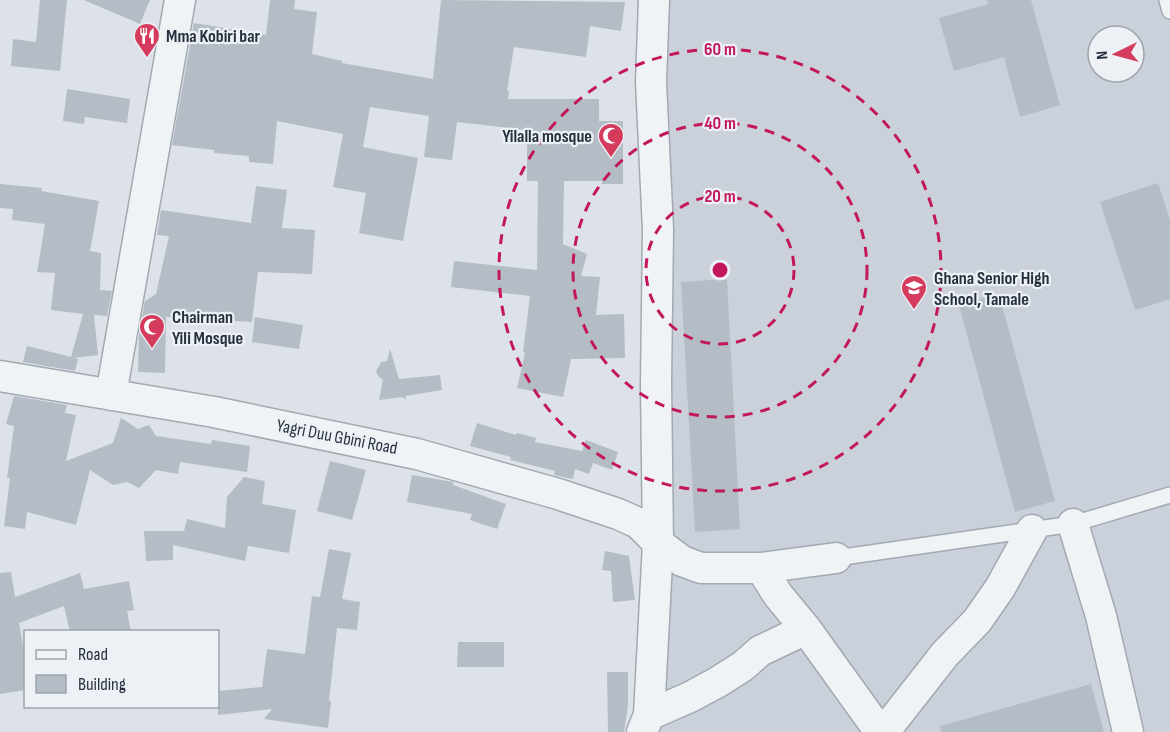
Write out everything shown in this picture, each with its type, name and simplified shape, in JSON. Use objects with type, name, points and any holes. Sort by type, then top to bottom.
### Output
[{"type":"street","points":[[111,395],[180,0]]},
{"type":"street","points":[[646,723],[658,543],[656,383],[658,230],[651,82],[654,0]]},
{"type":"street","name":"Yagri Duu Gbini Road","points":[[0,376],[214,412],[417,454],[558,494],[618,514],[638,523],[658,543],[682,561],[701,568],[761,568],[836,558]]},
{"type":"street","points":[[1073,524],[1101,616],[1128,732]]},
{"type":"street","points":[[761,568],[778,595],[806,628],[882,732],[945,654],[977,621],[1000,588],[1032,530]]},
{"type":"street","points":[[646,723],[718,682],[743,666],[760,651],[806,628]]},
{"type":"lane","points":[[1167,0],[1170,11]]},
{"type":"lane","points":[[836,558],[1073,524],[1170,495]]},
{"type":"shaded area","name":"Ghana Senior High School, Tamale","points":[[648,0],[1170,0],[1170,732],[649,732]]},
{"type":"building","points":[[40,0],[67,0],[60,71],[11,66],[13,39],[36,42]]},
{"type":"building","points":[[84,0],[150,0],[140,24]]},
{"type":"building","points":[[270,0],[295,0],[294,9],[317,12],[312,54],[342,61],[342,63],[433,79],[441,0],[625,2],[621,31],[590,26],[586,57],[514,47],[507,91],[509,91],[508,99],[599,99],[599,121],[623,121],[623,184],[602,184],[602,181],[564,181],[563,244],[587,254],[581,276],[600,277],[596,315],[624,314],[625,358],[571,359],[563,397],[517,388],[525,353],[523,352],[530,296],[451,287],[454,261],[537,270],[538,181],[527,181],[527,130],[457,122],[452,160],[424,157],[429,116],[370,107],[363,147],[418,158],[403,241],[359,233],[366,193],[333,187],[343,134],[277,121],[273,164],[249,162],[249,156],[214,153],[214,150],[172,145],[194,23],[266,35]]},
{"type":"building","points":[[987,0],[1031,0],[1060,105],[1020,117],[1004,57],[954,71],[939,18],[988,4]]},
{"type":"building","points":[[67,89],[130,99],[127,123],[85,117],[84,124],[63,121]]},
{"type":"building","points":[[1158,183],[1170,220],[1170,299],[1135,310],[1100,202]]},
{"type":"building","points":[[0,184],[42,188],[41,191],[99,201],[90,251],[101,253],[100,290],[112,291],[107,316],[94,315],[98,355],[74,358],[78,359],[75,371],[23,362],[27,346],[71,357],[83,314],[51,310],[55,273],[37,272],[45,224],[12,220],[13,209],[0,208]]},
{"type":"building","points":[[256,186],[287,190],[282,228],[315,230],[312,274],[258,272],[252,322],[166,317],[165,373],[138,372],[139,336],[145,301],[156,294],[169,236],[157,235],[161,210],[251,223]]},
{"type":"building","points":[[727,279],[740,529],[695,532],[681,282]]},
{"type":"building","points":[[999,294],[1055,501],[1015,512],[959,305]]},
{"type":"building","points":[[255,317],[303,325],[299,349],[252,342]]},
{"type":"building","points":[[390,349],[399,379],[440,375],[442,390],[405,396],[406,400],[402,397],[379,400],[383,380],[376,371],[381,362],[387,361]]},
{"type":"building","points":[[14,396],[67,405],[65,413],[76,415],[66,461],[113,443],[121,418],[138,429],[149,425],[156,436],[211,444],[212,440],[250,446],[247,472],[180,462],[178,474],[156,470],[139,488],[127,482],[113,485],[90,470],[76,525],[27,512],[25,529],[4,526],[14,426],[6,424]]},
{"type":"building","points":[[477,423],[516,435],[517,433],[536,438],[535,442],[582,451],[586,440],[618,452],[612,470],[593,463],[589,474],[575,469],[573,479],[554,475],[555,471],[510,460],[511,457],[470,446]]},
{"type":"building","points":[[330,461],[366,470],[352,520],[317,511]]},
{"type":"building","points":[[412,475],[453,482],[453,485],[506,504],[497,529],[470,520],[472,514],[407,502]]},
{"type":"building","points":[[244,477],[265,481],[262,504],[296,510],[289,553],[248,546],[245,561],[173,545],[173,560],[146,561],[144,531],[184,531],[187,519],[225,528],[227,497]]},
{"type":"building","points":[[329,549],[351,553],[342,599],[360,602],[357,630],[337,628],[328,728],[264,719],[272,709],[218,715],[219,691],[262,687],[267,649],[305,654],[312,596],[320,597]]},
{"type":"building","points":[[605,551],[629,556],[635,600],[613,602],[611,571],[602,570]]},
{"type":"building","points":[[11,572],[15,597],[80,573],[84,589],[129,581],[134,610],[127,611],[131,630],[70,630],[64,606],[19,623],[24,651],[24,690],[0,694],[0,573]]},
{"type":"building","points":[[458,642],[504,642],[504,667],[457,667]]},
{"type":"building","points":[[607,672],[628,672],[628,705],[624,732],[608,732]]},
{"type":"building","points":[[1091,684],[1104,732],[941,732],[940,726]]},
{"type":"place","name":"Mma Kobiri bar","points":[[147,59]]},
{"type":"place","name":"Yilalla mosque","points":[[611,159]]},
{"type":"place","name":"Ghana Senior High School, Tamale","points":[[914,311]]},
{"type":"place","name":"Chairman Yili Mosque","points":[[152,350]]}]
